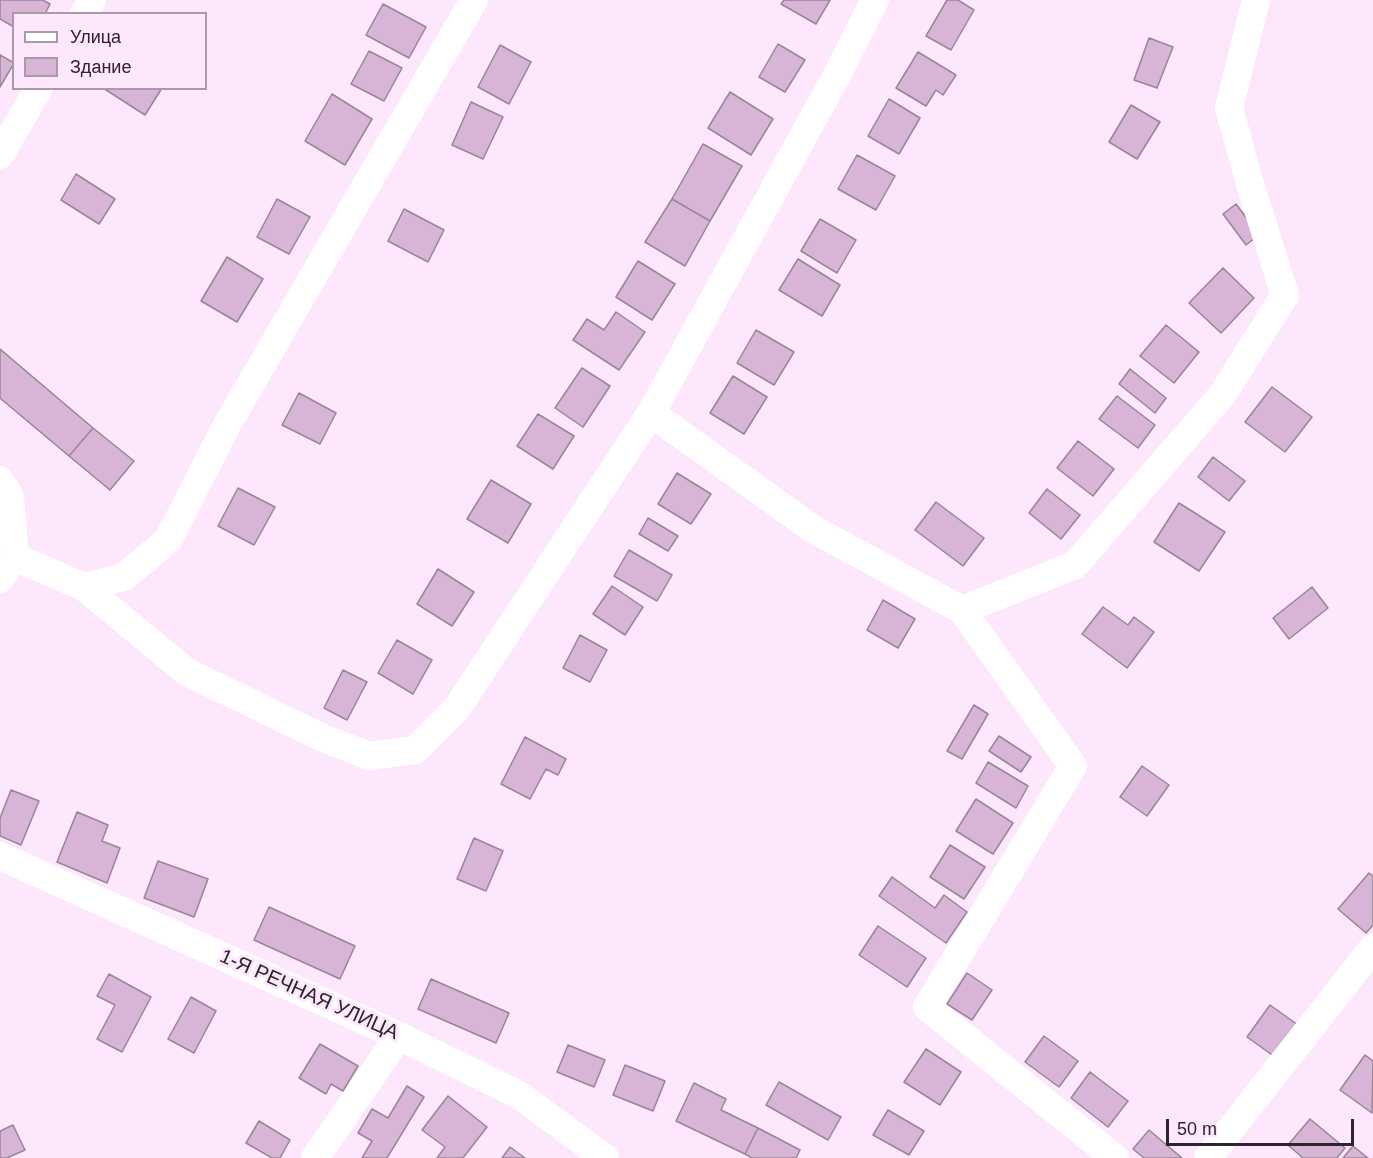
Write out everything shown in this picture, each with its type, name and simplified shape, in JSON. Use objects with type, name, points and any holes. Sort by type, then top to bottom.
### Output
[{"type":"street","points":[[84,587],[124,577],[168,540],[228,423],[474,0]]},
{"type":"street","points":[[0,480],[10,497],[8,568],[84,587],[187,672],[323,738],[369,756],[415,750],[457,708],[651,412],[837,75],[875,0]]},
{"type":"street","points":[[962,610],[1075,565],[1222,394],[1286,295],[1250,184],[1229,108],[1256,0]]},
{"type":"street","points":[[0,155],[38,90]]},
{"type":"street","points":[[651,412],[813,529],[962,610],[1073,766],[927,1007],[1115,1158]]},
{"type":"street","name":"1-Я РЕЧНАЯ УЛИЦА","points":[[0,856],[399,1036],[519,1095],[605,1158]]},
{"type":"street","points":[[1208,1158],[1373,948]]},
{"type":"street","points":[[315,1158],[399,1036]]},
{"type":"building","points":[[0,0],[43,0],[50,4],[46,12],[12,12],[12,26],[0,19]]},
{"type":"building","points":[[784,0],[830,0],[816,24],[781,4]]},
{"type":"building","points":[[947,0],[958,0],[974,10],[951,50],[926,36]]},
{"type":"building","points":[[383,4],[426,27],[409,58],[366,35]]},
{"type":"building","points":[[1149,38],[1173,47],[1157,88],[1134,80]]},
{"type":"building","points":[[778,44],[805,60],[785,92],[759,77]]},
{"type":"building","points":[[500,45],[531,62],[509,104],[478,87]]},
{"type":"building","points":[[369,51],[402,68],[384,101],[351,84]]},
{"type":"building","points":[[918,52],[956,75],[943,95],[936,90],[926,106],[896,88]]},
{"type":"building","points":[[0,55],[12,62],[12,66],[0,87]]},
{"type":"building","points":[[106,90],[161,90],[145,115]]},
{"type":"building","points":[[730,92],[773,119],[751,155],[708,128]]},
{"type":"building","points":[[332,94],[372,119],[345,165],[305,141]]},
{"type":"building","points":[[889,99],[920,118],[899,154],[868,136]]},
{"type":"building","points":[[471,102],[503,117],[483,159],[452,145]]},
{"type":"building","points":[[1131,105],[1160,122],[1137,159],[1109,142]]},
{"type":"building","points":[[703,144],[742,166],[710,221],[672,199]]},
{"type":"building","points":[[857,155],[895,176],[876,210],[838,189]]},
{"type":"building","points":[[76,174],[115,199],[99,224],[61,200]]},
{"type":"building","points":[[277,199],[310,217],[289,254],[257,237]]},
{"type":"building","points":[[672,199],[710,221],[685,266],[645,242]]},
{"type":"building","points":[[1236,204],[1259,235],[1246,245],[1223,214]]},
{"type":"building","points":[[404,209],[444,230],[428,262],[388,241]]},
{"type":"building","points":[[820,219],[856,240],[837,273],[801,251]]},
{"type":"building","points":[[227,257],[263,279],[237,322],[201,301]]},
{"type":"building","points":[[798,259],[840,285],[822,316],[779,290]]},
{"type":"building","points":[[638,261],[675,284],[652,320],[616,297]]},
{"type":"building","points":[[1223,268],[1254,298],[1221,333],[1189,303]]},
{"type":"building","points":[[616,312],[645,332],[619,370],[573,340],[587,319],[604,330]]},
{"type":"building","points":[[1166,325],[1199,352],[1174,383],[1140,356]]},
{"type":"building","points":[[756,330],[794,352],[774,385],[737,363]]},
{"type":"building","points":[[0,349],[93,428],[69,456],[0,398]]},
{"type":"building","points":[[582,368],[610,386],[583,427],[555,408]]},
{"type":"building","points":[[1130,369],[1166,398],[1155,413],[1119,384]]},
{"type":"building","points":[[733,376],[767,397],[744,434],[710,413]]},
{"type":"building","points":[[1272,387],[1312,417],[1285,452],[1245,422]]},
{"type":"building","points":[[299,393],[336,413],[320,444],[282,425]]},
{"type":"building","points":[[1117,396],[1155,425],[1138,448],[1099,419]]},
{"type":"building","points":[[538,414],[574,436],[553,469],[517,446]]},
{"type":"building","points":[[93,428],[134,461],[110,490],[69,456]]},
{"type":"building","points":[[1078,441],[1114,469],[1093,496],[1057,468]]},
{"type":"building","points":[[1213,457],[1245,481],[1229,501],[1198,477]]},
{"type":"building","points":[[677,473],[711,494],[691,524],[658,504]]},
{"type":"building","points":[[491,480],[531,504],[508,543],[467,519]]},
{"type":"building","points":[[238,488],[275,507],[254,545],[218,526]]},
{"type":"building","points":[[1047,489],[1080,515],[1061,539],[1029,513]]},
{"type":"building","points":[[936,502],[984,538],[963,566],[915,530]]},
{"type":"building","points":[[1179,503],[1225,532],[1199,571],[1154,542]]},
{"type":"building","points":[[648,518],[678,536],[668,551],[639,534]]},
{"type":"building","points":[[629,550],[672,575],[657,601],[614,576]]},
{"type":"building","points":[[438,569],[474,592],[452,626],[417,604]]},
{"type":"building","points":[[612,586],[643,607],[625,635],[593,614]]},
{"type":"building","points":[[1312,587],[1328,608],[1289,639],[1273,618]]},
{"type":"building","points":[[883,600],[915,619],[898,648],[867,630]]},
{"type":"building","points":[[1103,607],[1128,625],[1134,617],[1154,632],[1127,668],[1082,634]]},
{"type":"building","points":[[580,635],[607,650],[590,682],[563,668]]},
{"type":"building","points":[[397,640],[432,660],[413,694],[378,673]]},
{"type":"building","points":[[343,670],[367,682],[347,720],[324,708]]},
{"type":"building","points":[[974,705],[988,714],[962,759],[947,751]]},
{"type":"building","points":[[999,736],[1031,757],[1021,772],[989,751]]},
{"type":"building","points":[[525,737],[566,759],[558,775],[546,769],[530,799],[501,784]]},
{"type":"building","points":[[988,762],[1028,786],[1016,808],[976,783]]},
{"type":"building","points":[[1142,766],[1169,785],[1147,816],[1120,797]]},
{"type":"building","points":[[11,790],[39,801],[21,845],[0,836],[0,818]]},
{"type":"building","points":[[976,799],[1013,823],[993,854],[956,831]]},
{"type":"building","points":[[77,812],[108,825],[102,841],[120,848],[107,883],[57,862]]},
{"type":"building","points":[[474,838],[503,851],[486,891],[457,879]]},
{"type":"building","points":[[950,845],[985,867],[964,899],[930,877]]},
{"type":"building","points":[[158,861],[208,879],[194,917],[144,898]]},
{"type":"building","points":[[1369,873],[1373,876],[1373,925],[1366,933],[1338,909]]},
{"type":"building","points":[[892,877],[935,908],[944,895],[967,912],[946,943],[879,896]]},
{"type":"building","points":[[269,907],[355,946],[340,979],[254,940]]},
{"type":"building","points":[[878,926],[926,958],[907,987],[859,955]]},
{"type":"building","points":[[967,973],[992,990],[972,1020],[947,1004]]},
{"type":"building","points":[[109,974],[151,997],[122,1052],[97,1039],[115,1005],[97,996]]},
{"type":"building","points":[[431,979],[509,1013],[496,1043],[418,1009]]},
{"type":"building","points":[[191,997],[216,1011],[194,1053],[168,1039]]},
{"type":"building","points":[[1270,1005],[1298,1025],[1275,1057],[1247,1037]]},
{"type":"building","points":[[1044,1036],[1078,1061],[1059,1087],[1025,1062]]},
{"type":"building","points":[[320,1044],[358,1066],[343,1091],[331,1084],[326,1094],[299,1078]]},
{"type":"building","points":[[568,1045],[605,1060],[594,1087],[557,1072]]},
{"type":"building","points":[[926,1049],[961,1072],[940,1105],[904,1082]]},
{"type":"building","points":[[1365,1055],[1373,1061],[1372,1113],[1340,1090]]},
{"type":"building","points":[[625,1065],[665,1081],[653,1111],[613,1095]]},
{"type":"building","points":[[1090,1072],[1128,1101],[1108,1127],[1071,1098]]},
{"type":"building","points":[[779,1082],[841,1117],[828,1140],[766,1105]]},
{"type":"building","points":[[694,1083],[726,1099],[721,1110],[758,1128],[745,1154],[676,1121]]},
{"type":"building","points":[[407,1086],[424,1097],[387,1158],[362,1158],[372,1141],[358,1133],[372,1109],[388,1118]]},
{"type":"building","points":[[448,1096],[487,1127],[463,1158],[437,1158],[445,1147],[422,1130]]},
{"type":"building","points":[[888,1110],[924,1131],[909,1155],[873,1135]]},
{"type":"building","points":[[1310,1119],[1345,1148],[1337,1158],[1303,1158],[1288,1145]]},
{"type":"building","points":[[259,1121],[290,1140],[280,1158],[272,1158],[246,1143]]},
{"type":"building","points":[[13,1125],[25,1150],[7,1158],[0,1158],[0,1131]]},
{"type":"building","points":[[758,1128],[800,1150],[796,1158],[752,1158],[745,1154]]},
{"type":"building","points":[[1149,1130],[1182,1158],[1144,1158],[1133,1149]]},
{"type":"building","points":[[1353,1146],[1368,1158],[1343,1158]]},
{"type":"building","points":[[510,1147],[525,1158],[502,1158]]}]
